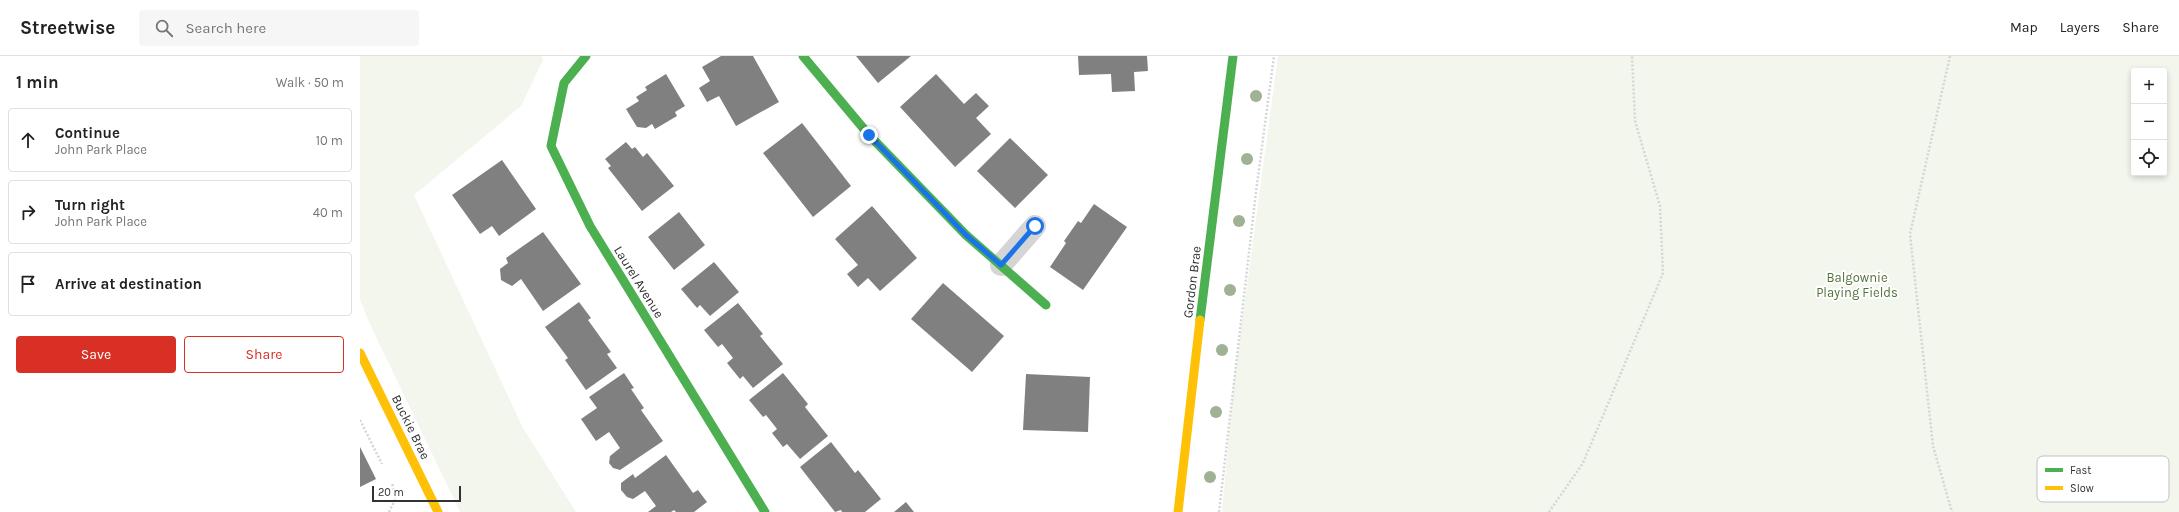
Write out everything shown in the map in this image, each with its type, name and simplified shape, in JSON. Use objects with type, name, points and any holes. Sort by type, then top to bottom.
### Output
[{"type":"street","name":"Laurel Avenue","points":[[586,56],[564,83],[551,146],[590,226],[765,512]]},
{"type":"street","points":[[803,56],[869,135],[966,235],[1046,305]]},
{"type":"street","name":"Gordon Brae","points":[[1178,512],[1233,56]]},
{"type":"street","points":[[1001,265],[1035,226]]},
{"type":"street","name":"Buckie Brae","points":[[360,353],[438,512]]},
{"type":"path","points":[[1219,512],[1226,438],[1274,56]]},
{"type":"path","points":[[1548,512],[1583,463],[1663,273],[1660,206],[1635,120],[1632,56]]},
{"type":"path","points":[[1950,56],[1910,234],[1933,446],[1952,512]]},
{"type":"path","points":[[360,420],[385,469]]},
{"type":"path","points":[[389,476],[396,498],[389,512]]},
{"type":"green space","points":[[360,56],[542,56],[543,60],[521,106],[414,195],[523,428],[576,512],[460,512],[368,320],[360,299]]},
{"type":"green space","name":"Balgownie Playing Fields","points":[[1278,56],[2179,56],[2179,512],[1222,512],[1234,382]]},
{"type":"building","points":[[721,56],[753,56],[779,102],[736,126],[719,96],[707,102],[699,88],[710,81],[702,67]]},
{"type":"building","points":[[856,56],[911,56],[878,83]]},
{"type":"building","points":[[1078,56],[1147,56],[1148,71],[1134,72],[1135,91],[1112,92],[1111,74],[1079,75]]},
{"type":"building","points":[[666,74],[685,106],[675,112],[677,116],[655,129],[652,124],[646,128],[637,127],[626,109],[639,101],[636,97],[647,90],[645,87]]},
{"type":"building","points":[[936,74],[964,104],[976,93],[989,106],[976,118],[991,134],[955,167],[900,107]]},
{"type":"building","points":[[802,123],[851,186],[813,217],[763,153]]},
{"type":"building","points":[[1010,138],[1048,175],[1015,208],[977,171]]},
{"type":"building","points":[[626,142],[632,149],[635,147],[643,157],[647,153],[674,186],[642,211],[608,168],[611,166],[605,159]]},
{"type":"building","points":[[502,160],[536,209],[499,236],[492,226],[480,234],[452,195]]},
{"type":"building","points":[[1094,204],[1127,227],[1083,290],[1050,267],[1066,243],[1064,241],[1078,221],[1081,223]]},
{"type":"building","points":[[872,206],[917,258],[880,291],[868,278],[858,287],[847,274],[858,265],[835,239]]},
{"type":"building","points":[[679,212],[705,245],[674,270],[648,237]]},
{"type":"building","points":[[543,232],[581,284],[543,311],[521,279],[512,286],[501,280],[500,269],[508,263],[506,258]]},
{"type":"building","points":[[714,262],[739,292],[710,316],[700,305],[697,308],[681,289]]},
{"type":"building","points":[[943,283],[1004,336],[972,372],[911,319]]},
{"type":"building","points":[[579,302],[591,318],[588,320],[611,352],[607,354],[617,368],[586,390],[565,360],[568,358],[545,327]]},
{"type":"building","points":[[738,303],[763,334],[760,336],[783,364],[753,388],[743,376],[740,379],[727,363],[733,358],[722,344],[718,347],[704,330]]},
{"type":"building","points":[[624,373],[634,388],[631,389],[644,408],[641,410],[663,441],[620,470],[613,468],[609,463],[610,456],[620,448],[609,432],[596,441],[581,419],[597,408],[589,397]]},
{"type":"building","points":[[783,373],[808,404],[805,407],[828,436],[800,459],[787,444],[783,447],[772,433],[777,429],[766,415],[763,417],[749,400]]},
{"type":"building","points":[[1026,374],[1090,377],[1088,432],[1023,430]]},
{"type":"building","points":[[831,442],[855,473],[858,470],[881,499],[865,512],[842,512],[841,510],[835,512],[800,467]]},
{"type":"building","points":[[360,447],[376,479],[360,487]]},
{"type":"building","points":[[666,455],[693,493],[698,490],[707,502],[694,512],[676,512],[674,510],[671,512],[648,512],[656,506],[645,491],[633,499],[627,497],[621,490],[621,483],[633,474],[635,478]]},
{"type":"building","points":[[906,502],[914,512],[894,512]]},
{"type":"traffic: fast","points":[[586,56],[564,83],[551,146],[590,226],[765,512]]},
{"type":"traffic: fast","points":[[803,56],[869,135],[966,235],[1046,305]]},
{"type":"traffic: fast","points":[[1200,320],[1233,56]]},
{"type":"traffic: slow","points":[[1178,512],[1200,320]]},
{"type":"traffic: slow","points":[[360,353],[438,512]]},
{"type":"route","points":[[869,135],[966,235],[1001,265],[1035,226]]}]
